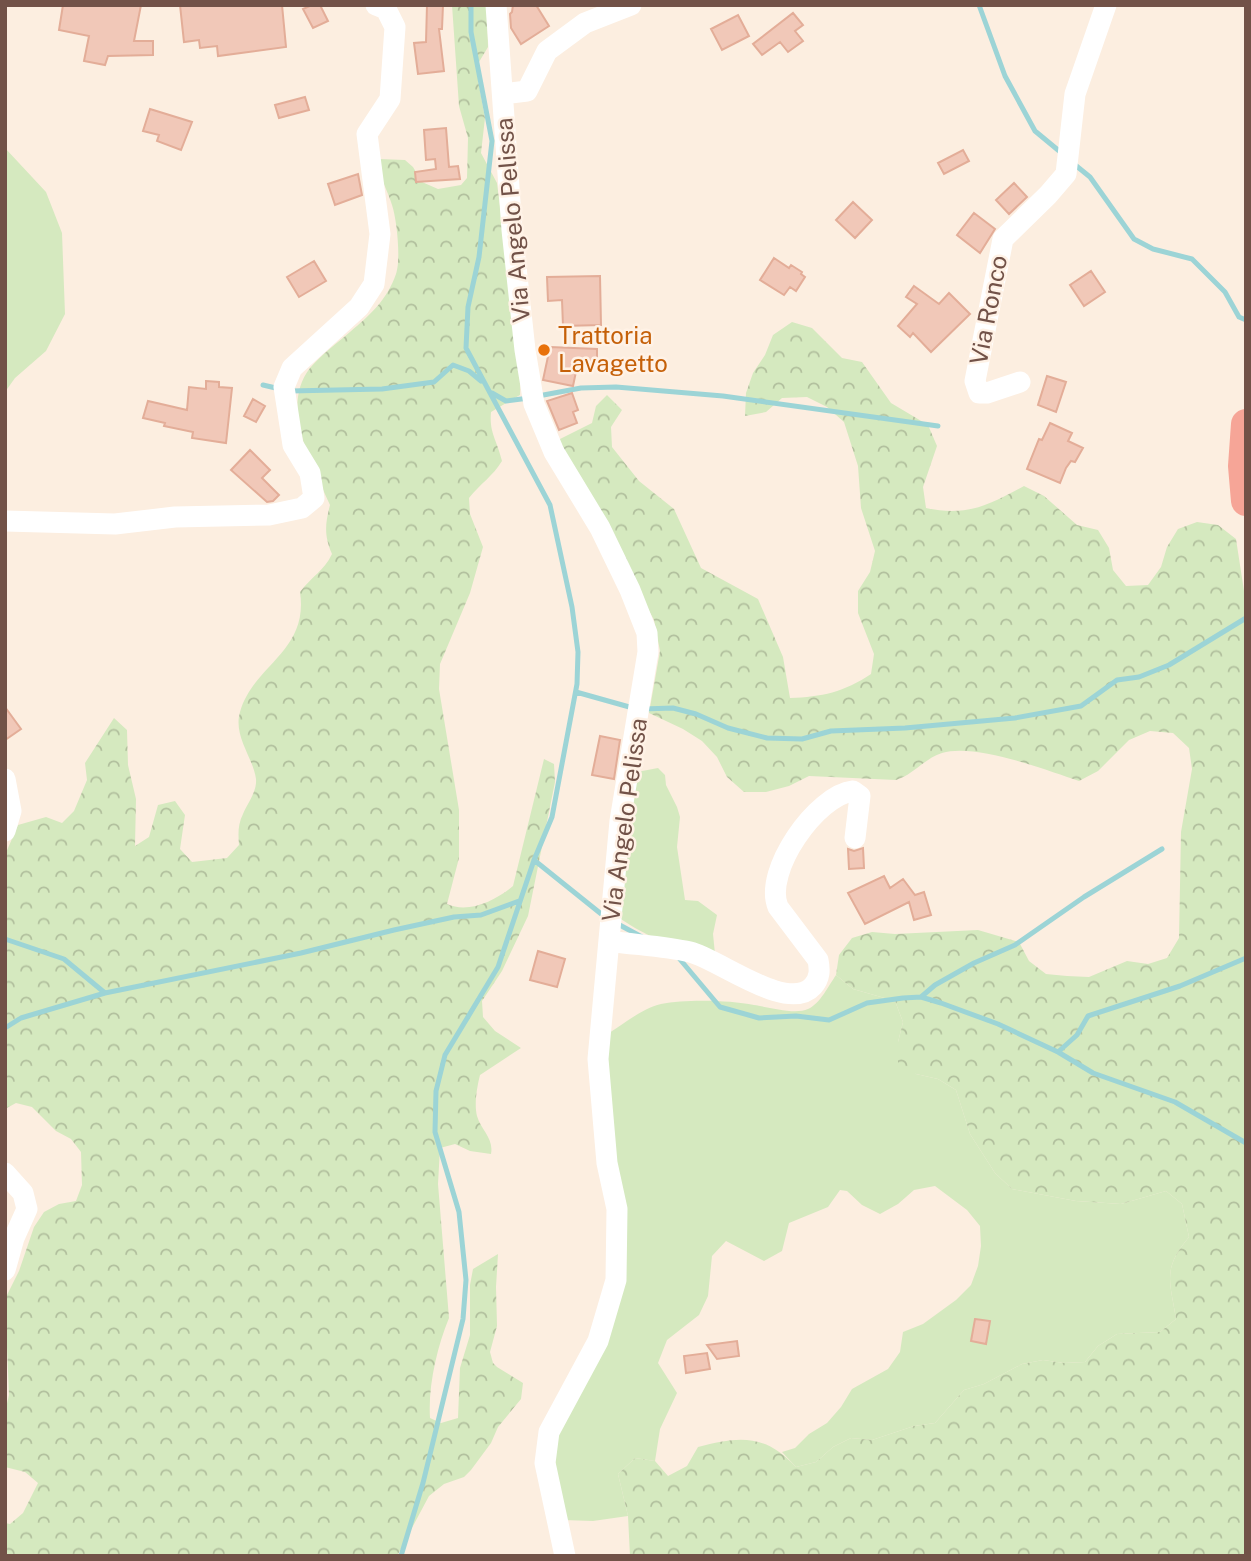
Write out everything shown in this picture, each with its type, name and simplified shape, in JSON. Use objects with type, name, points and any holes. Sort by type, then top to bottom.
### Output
[{"type":"highway","points":[[1246,424],[1243,466],[1246,501]]},
{"type":"street","points":[[5,521],[115,523],[175,517],[269,515],[302,508],[314,498],[310,473],[293,445],[284,387],[292,368],[359,307],[374,284],[380,234],[367,134],[390,99],[395,27],[386,9],[376,5]]},
{"type":"street","name":"Via Angelo Pelissa","points":[[496,5],[512,230],[525,350],[534,404],[554,452],[600,528],[624,577],[647,633],[648,652],[620,821],[600,1041],[599,1085],[607,1163],[617,1209],[616,1280],[598,1341],[557,1415],[546,1447],[545,1463],[565,1556]]},
{"type":"street","name":"Via Angelo Pelissa","points":[[503,94],[527,91],[547,51],[584,23],[631,5]]},
{"type":"street","name":"Via Ronco","points":[[1020,382],[979,393],[975,381],[1003,239],[1066,174],[1075,94],[1106,5]]},
{"type":"street","points":[[5,779],[11,811],[5,831]]},
{"type":"street","points":[[609,941],[688,951],[785,994],[793,995],[811,988],[820,970],[818,960],[778,907],[774,897],[777,879],[786,854],[801,831],[823,807],[846,791],[853,790],[860,796],[856,838]]},
{"type":"street","points":[[5,1172],[23,1193],[27,1209],[14,1238],[5,1270]]},
{"type":"green space","points":[[452,5],[487,5],[488,47],[479,62],[478,80],[485,118],[481,153],[497,183],[521,367],[520,395],[491,412],[492,431],[502,461],[469,498],[470,514],[483,547],[470,593],[440,664],[439,689],[459,810],[459,858],[447,904],[464,907],[482,904],[513,886],[544,759],[554,764],[555,782],[528,916],[502,971],[482,1001],[483,1017],[495,1031],[521,1048],[480,1075],[476,1111],[491,1143],[491,1154],[470,1151],[455,1144],[440,1148],[438,1184],[449,1318],[434,1367],[430,1418],[441,1423],[458,1418],[460,1368],[470,1335],[470,1285],[473,1269],[498,1254],[497,1326],[490,1352],[497,1367],[523,1383],[521,1399],[498,1427],[491,1443],[471,1470],[464,1477],[444,1484],[429,1496],[397,1556],[5,1556],[5,1523],[10,1524],[23,1513],[38,1483],[25,1472],[5,1467],[5,1412],[9,1395],[5,1299],[19,1271],[34,1227],[44,1212],[59,1204],[76,1201],[82,1185],[81,1152],[71,1139],[56,1131],[32,1107],[16,1103],[5,1109],[5,855],[18,825],[46,817],[62,823],[74,811],[87,780],[85,763],[114,718],[127,730],[128,765],[136,799],[135,846],[149,837],[158,805],[175,801],[185,815],[180,849],[192,862],[227,858],[239,845],[240,821],[256,784],[239,730],[240,712],[256,682],[288,644],[296,629],[301,612],[300,592],[332,554],[326,530],[330,505],[308,455],[298,419],[301,384],[314,363],[377,306],[388,292],[396,274],[398,250],[395,220],[381,177],[379,159],[405,160],[422,182],[438,189],[461,185],[467,178],[468,138],[459,106]]},
{"type":"green space","points":[[5,148],[46,192],[62,233],[65,314],[46,351],[15,378],[5,392]]},
{"type":"green space","points":[[792,322],[812,328],[842,358],[862,362],[891,403],[928,425],[937,446],[923,487],[926,508],[954,511],[977,508],[1024,486],[1044,496],[1077,525],[1098,530],[1109,548],[1113,570],[1126,586],[1148,585],[1161,567],[1167,547],[1178,529],[1197,522],[1218,525],[1236,539],[1246,604],[1246,1556],[630,1556],[628,1516],[618,1474],[635,1458],[655,1461],[668,1476],[687,1466],[698,1447],[739,1440],[762,1443],[774,1448],[796,1467],[816,1462],[833,1447],[851,1438],[872,1440],[914,1426],[935,1423],[964,1390],[984,1384],[1022,1364],[1043,1360],[1085,1362],[1098,1346],[1117,1334],[1160,1332],[1176,1319],[1170,1285],[1171,1267],[1189,1237],[1182,1204],[1166,1191],[1121,1204],[1076,1201],[1012,1189],[995,1173],[970,1134],[956,1090],[938,1079],[916,1074],[898,1063],[898,1042],[903,1022],[895,1001],[853,989],[836,975],[839,955],[852,938],[872,932],[895,934],[978,930],[1019,942],[1029,961],[1046,974],[1067,976],[1089,977],[1127,961],[1148,964],[1167,958],[1179,938],[1181,832],[1192,769],[1189,748],[1173,733],[1150,731],[1129,740],[1098,771],[1079,781],[1011,759],[956,751],[936,755],[896,780],[809,776],[789,786],[766,792],[744,792],[727,777],[717,757],[702,741],[649,713],[660,651],[654,620],[558,440],[592,423],[596,406],[607,395],[622,410],[611,427],[612,447],[639,481],[674,509],[701,568],[758,599],[783,657],[790,698],[832,692],[871,674],[874,654],[858,613],[858,591],[870,572],[875,551],[861,508],[858,466],[844,422],[827,407],[807,397],[782,398],[766,412],[745,416],[746,393],[753,373],[765,355],[773,335]]},
{"type":"green space","points":[[658,768],[665,775],[666,785],[680,817],[677,847],[685,900],[698,901],[717,915],[713,934],[715,954],[664,941],[618,917],[637,772]]},
{"type":"green space","points":[[836,975],[853,989],[895,1001],[903,1022],[898,1042],[916,1074],[938,1079],[956,1090],[970,1134],[995,1173],[1012,1189],[1076,1201],[1121,1204],[1166,1191],[1182,1204],[1189,1237],[1171,1267],[1170,1285],[1176,1319],[1160,1332],[1117,1334],[1098,1346],[1085,1362],[1043,1360],[1022,1364],[984,1384],[964,1390],[935,1423],[914,1426],[872,1440],[851,1438],[833,1447],[816,1462],[796,1467],[782,1452],[795,1448],[809,1434],[827,1423],[852,1389],[888,1369],[900,1352],[903,1332],[923,1324],[956,1300],[971,1285],[978,1266],[980,1226],[967,1210],[935,1186],[914,1190],[898,1204],[880,1214],[862,1205],[847,1191],[840,1190],[828,1207],[789,1223],[782,1251],[764,1261],[726,1241],[712,1256],[708,1296],[699,1315],[667,1340],[658,1363],[677,1393],[660,1429],[655,1461],[635,1458],[618,1474],[628,1516],[593,1521],[563,1520],[553,1445],[613,1325],[614,1151],[606,1061],[609,1033],[648,1009],[671,1002],[720,1001],[803,1011],[816,1003]]},
{"type":"building","points":[[63,5],[141,5],[134,41],[153,41],[153,55],[108,56],[105,65],[84,61],[89,36],[59,30]]},
{"type":"building","points":[[180,5],[282,5],[286,47],[218,56],[217,46],[200,48],[199,40],[184,42]]},
{"type":"building","points":[[320,5],[328,21],[313,28],[303,9]]},
{"type":"building","points":[[427,5],[443,5],[442,29],[439,29],[444,71],[418,74],[414,43],[426,42]]},
{"type":"building","points":[[513,5],[536,5],[549,26],[521,44],[511,28],[510,14]]},
{"type":"building","points":[[793,13],[803,25],[795,31],[803,41],[788,52],[780,42],[762,55],[753,44]]},
{"type":"building","points":[[738,15],[749,36],[722,50],[711,29]]},
{"type":"building","points":[[305,97],[309,110],[279,118],[275,105]]},
{"type":"building","points":[[150,109],[192,122],[181,150],[157,141],[159,135],[143,131]]},
{"type":"building","points":[[446,128],[449,167],[458,166],[460,179],[416,182],[415,172],[436,169],[435,159],[426,160],[424,130]]},
{"type":"building","points":[[963,150],[969,161],[944,174],[938,163]]},
{"type":"building","points":[[358,174],[362,195],[335,205],[328,184]]},
{"type":"building","points":[[1014,183],[1027,197],[1009,214],[996,200]]},
{"type":"building","points":[[853,202],[872,220],[855,238],[836,220]]},
{"type":"building","points":[[974,213],[995,229],[980,253],[957,235]]},
{"type":"building","points":[[774,258],[789,268],[791,265],[802,272],[805,277],[796,291],[790,287],[784,295],[760,280]]},
{"type":"building","points":[[314,261],[326,281],[299,297],[287,277]]},
{"type":"building","points":[[1091,271],[1105,292],[1084,306],[1070,285]]},
{"type":"building","points":[[600,276],[601,325],[563,326],[562,300],[548,301],[547,277]]},
{"type":"building","points":[[914,286],[939,304],[949,293],[970,314],[931,352],[913,333],[910,337],[898,326],[917,304],[906,297]]},
{"type":"building","points":[[550,347],[597,349],[597,362],[578,362],[573,386],[543,380]]},
{"type":"building","points":[[1047,376],[1066,382],[1056,412],[1038,405]]},
{"type":"building","points":[[206,381],[219,382],[219,387],[232,388],[226,443],[192,438],[193,432],[143,418],[148,401],[187,410],[189,387],[206,389]]},
{"type":"building","points":[[572,393],[578,410],[573,412],[577,423],[559,430],[547,401]]},
{"type":"building","points":[[253,399],[265,406],[256,422],[244,416]]},
{"type":"building","points":[[1050,423],[1072,433],[1068,441],[1083,448],[1075,462],[1071,461],[1066,468],[1060,483],[1027,469],[1039,439],[1042,440]]},
{"type":"building","points":[[250,450],[270,470],[262,478],[279,495],[273,501],[267,502],[231,470]]},
{"type":"building","points":[[5,707],[21,729],[5,740]]},
{"type":"building","points":[[600,736],[620,740],[614,779],[592,775]]},
{"type":"building","points":[[863,848],[864,868],[849,869],[848,849],[854,851]]},
{"type":"building","points":[[884,876],[890,888],[903,879],[915,895],[924,892],[931,915],[914,920],[909,902],[865,924],[848,893]]},
{"type":"building","points":[[538,951],[565,959],[557,987],[530,980]]},
{"type":"building","points":[[975,1319],[990,1321],[986,1344],[971,1341]]},
{"type":"building","points":[[737,1341],[739,1356],[717,1359],[707,1345]]},
{"type":"building","points":[[707,1353],[710,1369],[686,1373],[684,1356]]},
{"type":"waterway","points":[[401,1556],[423,1483],[463,1319],[466,1280],[459,1212],[435,1132],[436,1091],[445,1055],[498,967],[534,860],[552,817],[577,684],[578,652],[572,607],[550,505],[466,348],[468,307],[479,257],[492,141],[471,32],[471,5]]},
{"type":"waterway","points":[[979,5],[1005,76],[1035,131],[1064,155]]},
{"type":"waterway","points":[[1074,164],[1090,177],[1134,239],[1153,249],[1192,259],[1225,292],[1239,317],[1246,320]]},
{"type":"waterway","points":[[290,391],[382,389],[434,382],[453,365],[469,371],[481,381]]},
{"type":"waterway","points":[[263,385],[280,389]]},
{"type":"waterway","points":[[538,396],[581,388],[616,387],[723,396],[938,426]]},
{"type":"waterway","points":[[492,393],[506,401],[529,398]]},
{"type":"waterway","points":[[643,709],[673,708],[696,714],[728,728],[767,738],[802,739],[831,731],[905,728],[1015,718],[1081,706],[1117,680],[1139,677],[1169,665],[1246,618]]},
{"type":"waterway","points":[[576,692],[633,708]]},
{"type":"waterway","points":[[921,997],[935,985],[974,963],[1015,945],[1084,897],[1162,849]]},
{"type":"waterway","points":[[534,860],[605,917]]},
{"type":"waterway","points":[[5,1028],[21,1018],[105,993],[301,953],[454,917],[481,915],[519,901]]},
{"type":"waterway","points":[[616,923],[642,937]]},
{"type":"waterway","points":[[5,939],[64,959],[105,993]]},
{"type":"waterway","points":[[678,957],[720,1007],[759,1018],[796,1016],[829,1020],[867,1003],[903,998],[921,997],[941,1003],[998,1024],[1058,1052],[1093,1073],[1175,1102],[1246,1143]]},
{"type":"waterway","points":[[1058,1052],[1077,1035],[1088,1016],[1180,986],[1246,958]]},
{"type":"place","name":"Trattoria Lavagetto","points":[[544,350]]}]
